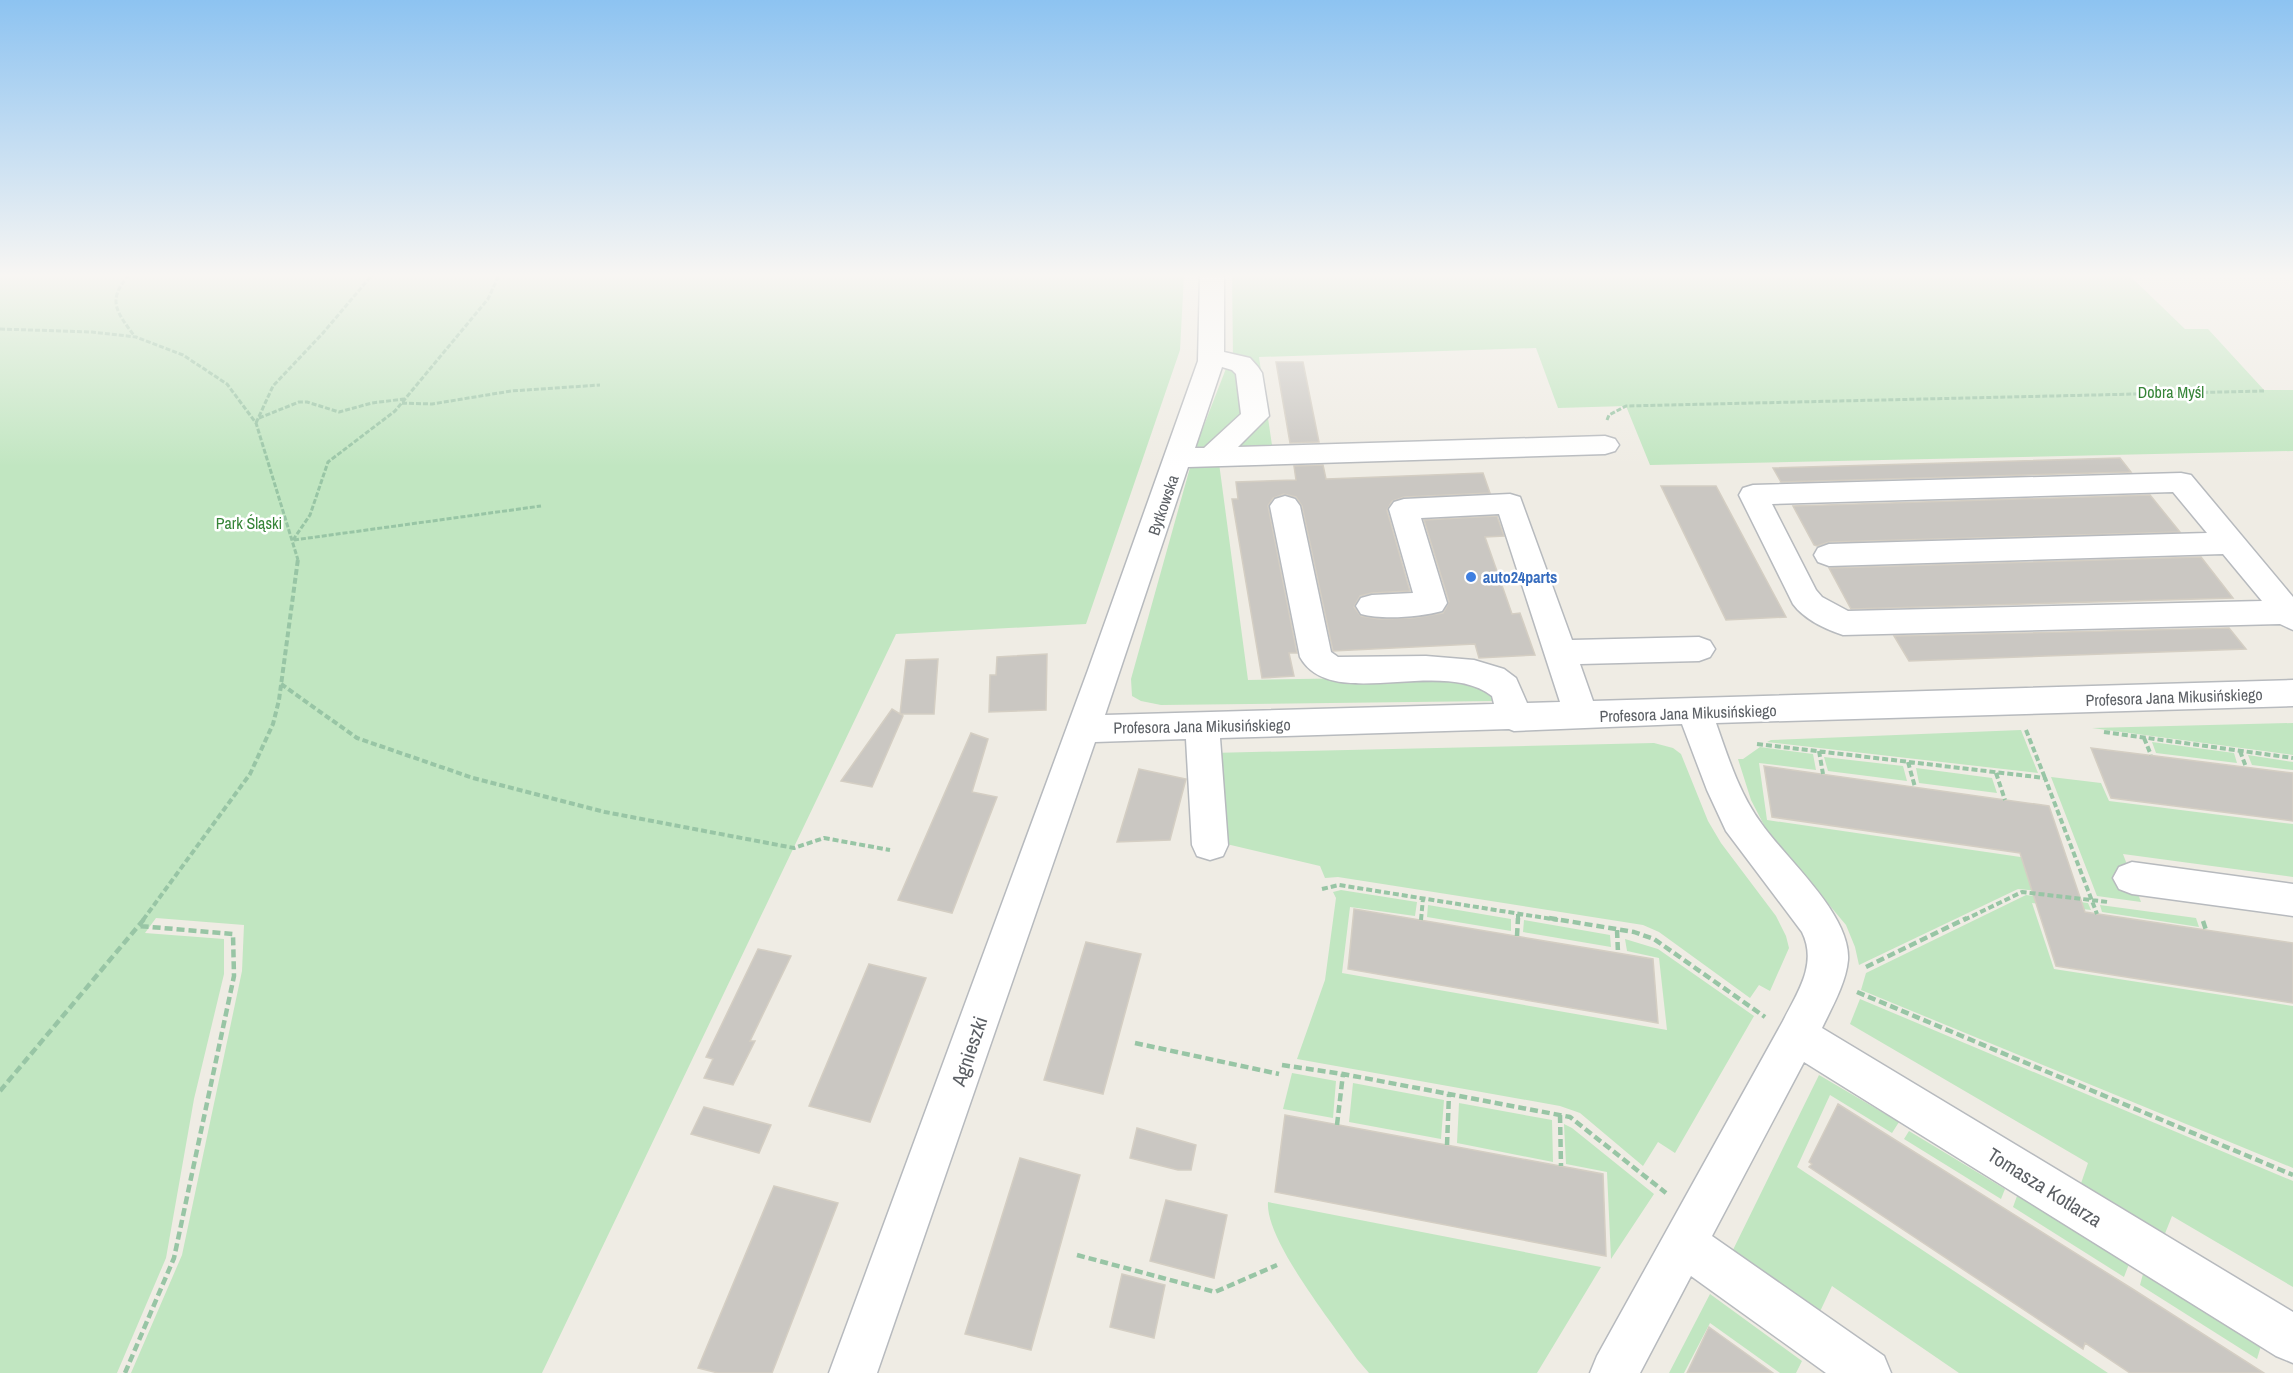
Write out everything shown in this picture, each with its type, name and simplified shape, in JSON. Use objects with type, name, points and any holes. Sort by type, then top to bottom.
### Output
[{"type":"street","name":"Bytkowska","points":[[1083,729],[1179,458],[1211,357],[1211,339]]},
{"type":"street","points":[[1211,357],[1242,364],[1249,373],[1255,416],[1211,457]]},
{"type":"street","points":[[1179,458],[1605,445]]},
{"type":"street","points":[[2181,482],[2291,615],[1843,623],[1811,605],[1804,596],[1752,495],[2181,482]]},
{"type":"street","points":[[1372,606],[1431,603],[1404,509],[1510,504],[1581,716]]},
{"type":"street","points":[[1285,506],[1316,657],[1326,666],[1338,671],[1469,670],[1496,680],[1505,688],[1514,718]]},
{"type":"street","points":[[1829,555],[2231,543]]},
{"type":"street","points":[[1560,652],[1699,649]]},
{"type":"street","name":"Profesora Jana Mikusińskiego","points":[[1083,729],[1514,718],[2293,693]]},
{"type":"street","points":[[1614,1373],[1797,1035],[1818,991],[1829,952],[1820,927],[1748,834],[1731,806],[1695,712]]},
{"type":"street","points":[[1202,727],[1210,845]]},
{"type":"street","name":"Agnieszki","points":[[853,1373],[1083,729]]},
{"type":"street","points":[[2123,890],[2293,900]]},
{"type":"street","name":"Tomasza Kotlarza","points":[[1797,1035],[2293,1339]]},
{"type":"street","points":[[1685,1244],[1867,1373]]},
{"type":"path","points":[[0,1091],[140,926],[250,774],[273,724],[281,684],[299,562],[257,421],[227,384],[183,355],[139,339]]},
{"type":"path","points":[[257,421],[273,386],[317,339]]},
{"type":"path","points":[[293,541],[310,515],[328,462],[370,432],[401,403],[455,339]]},
{"type":"path","points":[[401,403],[432,404],[511,391],[600,385]]},
{"type":"path","points":[[1605,445],[1610,439],[1606,422],[1609,415],[1626,406],[2264,391]]},
{"type":"path","points":[[257,421],[299,402],[339,412],[372,403],[405,399]]},
{"type":"path","points":[[293,541],[541,506]]},
{"type":"path","points":[[281,684],[357,738],[473,778],[605,812],[794,848],[824,838],[890,850]]},
{"type":"path","points":[[2025,727],[2097,914]]},
{"type":"path","points":[[2100,731],[2293,758]]},
{"type":"path","points":[[2144,738],[2151,755]]},
{"type":"path","points":[[1757,744],[2045,778]]},
{"type":"path","points":[[2240,750],[2246,767]]},
{"type":"path","points":[[1819,751],[1823,774]]},
{"type":"path","points":[[1908,762],[1915,787]]},
{"type":"path","points":[[1996,773],[2005,800]]},
{"type":"path","points":[[1322,889],[1339,885],[1634,932],[1654,939],[1766,1017],[1797,1035]]},
{"type":"path","points":[[1862,969],[2022,892],[2092,900],[2123,890]]},
{"type":"path","points":[[1421,920],[1423,898]]},
{"type":"path","points":[[1517,936],[1518,914]]},
{"type":"path","points":[[2200,915],[2212,917]]},
{"type":"path","points":[[125,1373],[174,1258],[234,976],[233,934],[140,926]]},
{"type":"path","points":[[1617,930],[1618,953]]},
{"type":"path","points":[[1851,990],[2293,1175]]},
{"type":"path","points":[[1135,1043],[1280,1074]]},
{"type":"path","points":[[1282,1065],[1343,1074],[1570,1117],[1666,1193]]},
{"type":"path","points":[[1337,1125],[1343,1074]]},
{"type":"path","points":[[1447,1145],[1449,1094]]},
{"type":"path","points":[[1560,1115],[1561,1166]]},
{"type":"path","points":[[1077,1255],[1215,1292],[1277,1265]]},
{"type":"green space","name":"Park Śląski","points":[[0,339],[1181,339],[1180,350],[1086,624],[896,634],[542,1373],[131,1373],[182,1255],[242,971],[244,925],[156,918],[145,933],[224,939],[224,974],[194,1099],[166,1258],[117,1373],[0,1373]]},
{"type":"green space","name":"Dobra Myśl","points":[[1233,339],[2217,339],[2264,390],[2293,390],[2293,451],[1650,465],[1626,406],[1558,408],[1536,348],[1259,357],[1273,452],[1226,453],[1262,417],[1233,357]]},
{"type":"green space","points":[[1227,366],[1236,367],[1247,414],[1206,451],[1194,451]]},
{"type":"green space","points":[[1219,463],[1248,680],[1477,676],[1491,688],[1494,701],[1161,705],[1141,701],[1132,696],[1131,679],[1191,464]]},
{"type":"green space","points":[[2293,723],[2293,755],[2092,728]]},
{"type":"green space","points":[[2021,730],[2038,773],[1767,742],[1771,740]]},
{"type":"green space","points":[[2152,742],[2234,753],[2237,763],[2156,753]]},
{"type":"green space","points":[[1654,743],[1673,748],[1681,754],[1708,821],[1721,843],[1776,916],[1786,936],[1789,948],[1770,991],[1759,985],[1750,998],[1659,932],[1643,925],[1338,877],[1325,878],[1320,866],[1218,842],[1211,753]]},
{"type":"green space","points":[[1760,747],[1813,754],[1816,770],[1759,763],[1767,820],[2068,864],[2079,895],[2018,889],[1859,965],[1846,925],[1767,831],[1751,800],[1738,759],[1743,759]]},
{"type":"green space","points":[[2248,755],[2293,762],[2293,770],[2252,765]]},
{"type":"green space","points":[[1824,757],[1903,766],[1907,781],[1828,771]]},
{"type":"green space","points":[[1916,768],[1992,778],[1997,793],[1919,783]]},
{"type":"green space","points":[[2051,777],[2101,783],[2109,801],[2293,824],[2293,877],[2123,854],[2141,902],[2097,896]]},
{"type":"green space","points":[[1341,890],[1417,902],[1415,916],[1350,907],[1342,973],[1667,1030],[1659,958],[1627,951],[1625,939],[1658,949],[1754,1016],[1675,1153],[1658,1142],[1643,1166],[1580,1113],[1560,1106],[1297,1059],[1325,980],[1336,898],[1333,892]]},
{"type":"green space","points":[[2026,895],[2088,903],[2091,910],[2032,903],[2054,969],[2293,1006],[2293,1168],[1861,990],[1866,973]]},
{"type":"green space","points":[[1428,905],[1511,919],[1511,931],[1427,917]]},
{"type":"green space","points":[[2100,905],[2196,918],[2199,927],[2102,912]]},
{"type":"green space","points":[[1524,920],[1610,935],[1611,947],[1523,932]]},
{"type":"green space","points":[[1860,999],[2293,1181],[2293,1287],[2172,1216],[2160,1246],[2077,1195],[2088,1163],[1850,1024]]},
{"type":"green space","points":[[1292,1073],[1336,1081],[1333,1118],[1283,1109]]},
{"type":"green space","points":[[1819,1075],[1899,1122],[1892,1133],[1830,1095],[1797,1167],[2108,1373],[1959,1373],[1832,1286],[1816,1320],[1729,1258]]},
{"type":"green space","points":[[1353,1083],[1444,1100],[1441,1139],[1349,1122]]},
{"type":"green space","points":[[1459,1103],[1552,1120],[1553,1162],[1457,1143]]},
{"type":"green space","points":[[1564,1124],[1654,1194],[1611,1259],[1607,1172],[1566,1164]]},
{"type":"green space","points":[[1909,1131],[2005,1189],[2001,1199],[1904,1139]]},
{"type":"green space","points":[[2017,1196],[2129,1264],[2124,1277],[2013,1207]]},
{"type":"green space","points":[[1268,1202],[1601,1267],[1537,1373],[1369,1373],[1318,1304],[1289,1259],[1277,1238],[1270,1218]]},
{"type":"green space","points":[[2143,1274],[2261,1346],[2257,1359],[2140,1285]]},
{"type":"green space","points":[[1710,1294],[1802,1361],[1796,1373],[1780,1373],[1710,1323],[1684,1373],[1669,1373]]},
{"type":"building","points":[[1276,362],[1303,362],[1319,442],[1290,443]]},
{"type":"building","points":[[2120,458],[2131,472],[1781,482],[1773,468]]},
{"type":"building","points":[[1323,465],[1326,479],[1483,473],[1490,493],[1404,497],[1392,501],[1387,510],[1410,591],[1360,596],[1354,607],[1361,616],[1379,619],[1413,618],[1443,613],[1449,602],[1424,520],[1497,516],[1504,536],[1485,537],[1512,614],[1520,613],[1535,655],[1479,658],[1475,644],[1333,651],[1302,506],[1296,497],[1284,494],[1273,498],[1268,506],[1297,653],[1289,653],[1294,676],[1262,678],[1232,499],[1238,499],[1236,482],[1296,480],[1294,466]]},
{"type":"building","points":[[1661,486],[1716,486],[1786,617],[1726,620]]},
{"type":"building","points":[[2150,495],[2180,532],[1829,542],[1817,546],[1814,545],[1793,506]]},
{"type":"building","points":[[2201,557],[2233,598],[1851,609],[1829,568]]},
{"type":"building","points":[[2229,628],[2246,649],[1909,661],[1894,636]]},
{"type":"building","points":[[1047,654],[1046,710],[989,712],[990,675],[996,675],[997,657]]},
{"type":"building","points":[[938,659],[934,714],[901,714],[903,716],[872,787],[841,781],[892,709],[900,714],[906,660]]},
{"type":"building","points":[[971,733],[988,739],[972,792],[997,797],[952,913],[898,900]]},
{"type":"building","points":[[2091,748],[2293,773],[2293,821],[2111,798]]},
{"type":"building","points":[[1764,766],[2049,806],[2085,912],[2293,943],[2293,1003],[2056,966],[2020,853],[1772,817]]},
{"type":"building","points":[[1139,769],[1186,779],[1170,840],[1117,842]]},
{"type":"building","points":[[1354,909],[1653,959],[1658,1023],[1348,969]]},
{"type":"building","points":[[1086,942],[1141,954],[1103,1094],[1044,1080]]},
{"type":"building","points":[[758,949],[791,956],[750,1041],[755,1041],[733,1085],[704,1078],[713,1059],[706,1057]]},
{"type":"building","points":[[869,964],[926,978],[870,1122],[809,1106]]},
{"type":"building","points":[[1838,1104],[2264,1373],[2130,1373],[2085,1343],[2083,1349],[1809,1167],[1812,1164],[1809,1162]]},
{"type":"building","points":[[704,1107],[771,1125],[759,1153],[691,1134]]},
{"type":"building","points":[[1285,1115],[1603,1174],[1606,1256],[1275,1192]]},
{"type":"building","points":[[1137,1128],[1196,1145],[1191,1170],[1178,1170],[1130,1158]]},
{"type":"building","points":[[1020,1158],[1080,1175],[1031,1350],[965,1334]]},
{"type":"building","points":[[774,1186],[838,1203],[772,1373],[718,1373],[698,1368]]},
{"type":"building","points":[[1166,1200],[1227,1215],[1214,1278],[1150,1261]]},
{"type":"building","points":[[1122,1274],[1165,1285],[1154,1338],[1110,1327]]},
{"type":"building","points":[[1709,1327],[1773,1373],[1687,1373]]},
{"type":"place","name":"auto24parts","points":[[1471,577]]}]
